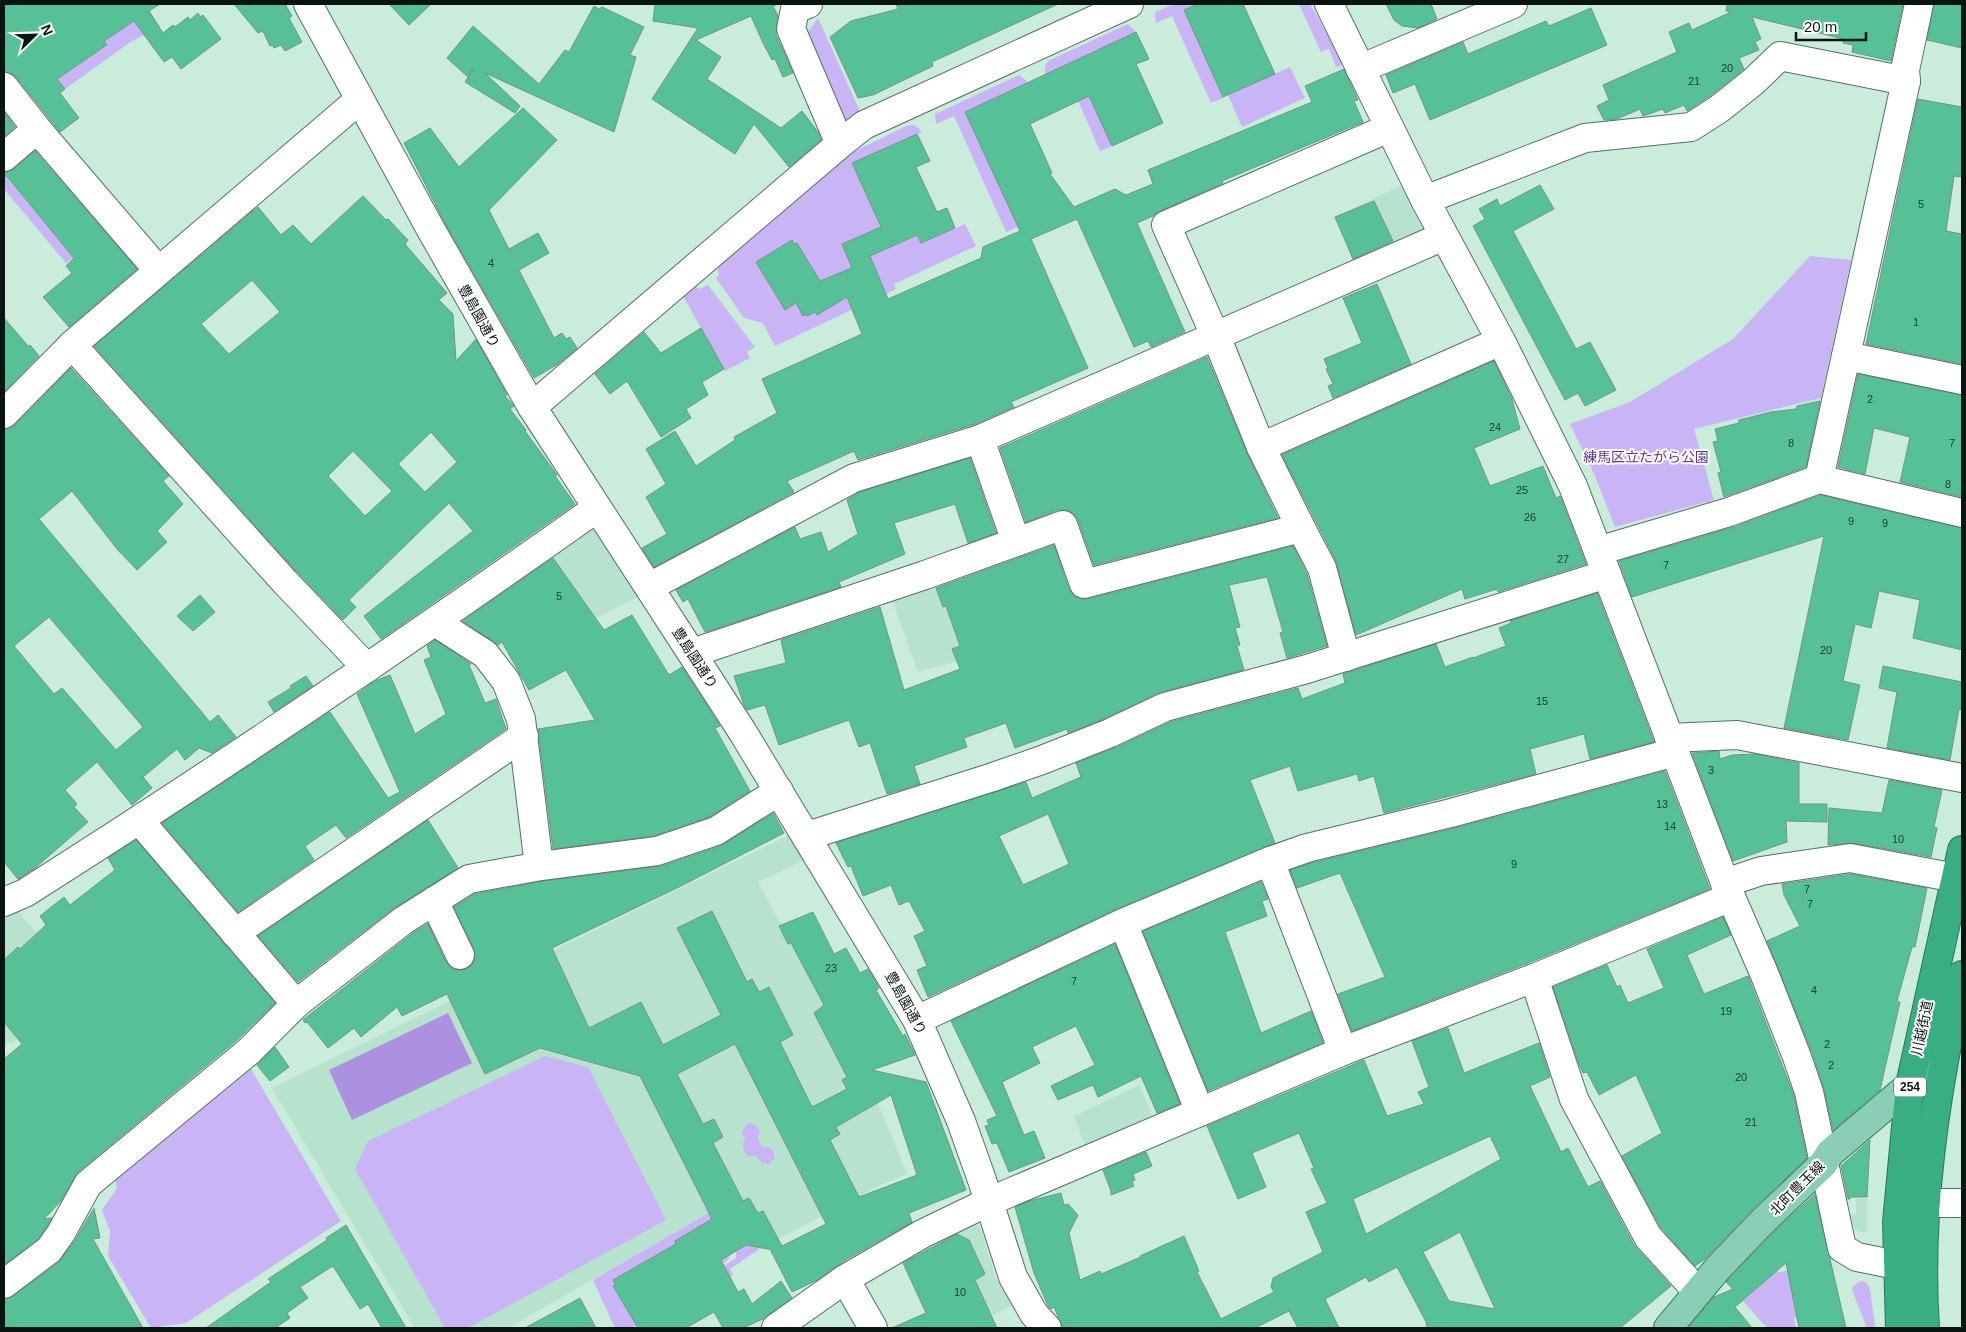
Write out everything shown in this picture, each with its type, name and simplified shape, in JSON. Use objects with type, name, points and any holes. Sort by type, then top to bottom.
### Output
[{"type":"highway","name":"川越街道","points":[[1900,1328],[1897,1222],[1910,1085],[1962,850]]},
{"type":"highway","name":"川越街道","points":[[1926,1328],[1923,1296],[1925,1203],[1952,1060],[1962,974]]},
{"type":"main road","name":"北町豊玉線","points":[[1668,1328],[1696,1291],[1824,1163],[1830,1153],[1910,1085],[1952,1060]]},
{"type":"street","name":"豊島園通り","points":[[308,4],[359,100],[532,407],[779,790],[917,1020],[961,1121],[1013,1277],[1034,1314],[1046,1328]]},
{"type":"street","points":[[532,407],[840,144],[864,126],[1129,4]]},
{"type":"street","points":[[1329,4],[1425,200],[1500,341],[1573,486],[1728,890],[1797,1056],[1809,1092],[1842,1248],[1857,1257],[1897,1265]]},
{"type":"street","points":[[1360,69],[1465,13],[1513,4]]},
{"type":"street","points":[[1819,479],[1906,81],[1905,70],[1919,4]]},
{"type":"street","points":[[801,5],[795,9],[791,29],[840,144]]},
{"type":"street","points":[[1425,200],[1585,138],[1691,128],[1753,82],[1780,56],[1906,81]]},
{"type":"street","points":[[4,87],[37,129],[158,270]]},
{"type":"street","points":[[4,414],[72,346],[158,270],[359,100]]},
{"type":"street","points":[[1346,657],[1322,568],[1262,447],[1166,225],[1389,128]]},
{"type":"street","points":[[4,157],[37,129]]},
{"type":"street","points":[[649,587],[854,478],[980,439],[1444,236]]},
{"type":"street","points":[[1262,447],[1500,341]]},
{"type":"street","points":[[72,346],[284,582],[367,668]]},
{"type":"street","points":[[1846,356],[1962,380]]},
{"type":"street","points":[[980,439],[1016,542]]},
{"type":"street","points":[[807,836],[1042,760],[1110,734],[1165,707],[1346,657],[1603,563],[1728,512],[1819,479],[1962,514]]},
{"type":"street","points":[[4,902],[25,893],[139,820],[435,622],[597,508]]},
{"type":"street","points":[[692,653],[1063,526],[1084,584],[1301,528]]},
{"type":"street","points":[[435,622],[486,654],[506,680],[521,719],[540,866]]},
{"type":"street","points":[[917,1020],[1123,922],[1270,861],[1307,848],[1451,813],[1672,745],[1737,735],[1962,778]]},
{"type":"street","points":[[235,933],[524,736]]},
{"type":"street","points":[[4,1284],[49,1250],[61,1233],[88,1184],[248,1052],[296,1004],[404,920],[469,879],[540,866],[657,851],[716,831],[779,790]]},
{"type":"street","points":[[139,820],[296,1004]]},
{"type":"street","points":[[776,1328],[845,1279],[922,1234],[988,1202],[1343,1052],[1534,978],[1728,890],[1761,871],[1850,858],[1956,878]]},
{"type":"street","points":[[1270,861],[1343,1052]]},
{"type":"street","points":[[434,901],[460,955]]},
{"type":"street","points":[[1123,922],[1200,1112]]},
{"type":"street","points":[[1534,978],[1574,1098],[1648,1237],[1696,1291]]},
{"type":"street","points":[[1925,1203],[1962,1203]]},
{"type":"street","points":[[845,1279],[873,1328]]},
{"type":"shaded area","points":[[1407,183],[1428,231],[1355,263],[1335,217]]},
{"type":"shaded area","points":[[591,519],[640,596],[564,635],[519,572]]},
{"type":"shaded area","points":[[1003,554],[1018,602],[1042,638],[918,672],[890,594]]},
{"type":"shaded area","points":[[789,835],[804,860],[758,882],[880,1108],[907,1174],[880,1185],[758,1250],[732,1200],[508,1328],[415,1328],[272,1088]]},
{"type":"shaded area","points":[[16,910],[83,983],[12,1044],[9,1042],[4,1046],[4,916]]},
{"type":"shaded area","points":[[448,1013],[472,1063],[352,1120],[329,1070]]},
{"type":"shaded area","points":[[1140,1085],[1152,1116],[1121,1129],[1123,1136],[1088,1153],[1074,1116]]},
{"type":"shaded area","points":[[1856,1199],[1867,1199],[1867,1232],[1855,1231],[1854,1225],[1848,1224],[1845,1214],[1856,1214]]},
{"type":"shaded area","points":[[970,1223],[980,1227],[996,1279],[1012,1305],[968,1328],[953,1328],[918,1248]]},
{"type":"green space","points":[[1174,4],[1198,4],[1184,10],[1223,98],[1211,103],[1172,16],[1156,23],[1155,12]]},
{"type":"green space","points":[[1299,4],[1310,4],[1345,64],[1336,67],[1329,49],[1321,52]]},
{"type":"green space","points":[[149,11],[160,27],[132,41],[65,89],[38,55],[38,22],[70,70],[107,46],[102,37]]},
{"type":"green space","points":[[818,18],[864,120],[840,130],[802,40]]},
{"type":"green space","points":[[1128,24],[1136,32],[1073,61],[1112,146],[1100,151],[1078,101],[1046,75],[1045,68],[1046,64],[1052,59]]},
{"type":"green space","points":[[1290,67],[1305,98],[1242,127],[1228,95]]},
{"type":"green space","points":[[1019,75],[1029,83],[965,113],[1013,215],[1068,206],[1006,232],[954,116],[936,124],[935,114]]},
{"type":"green space","points":[[915,125],[922,132],[852,164],[889,246],[917,235],[921,243],[965,224],[976,246],[894,284],[896,289],[775,346],[763,323],[744,318],[716,278],[719,275],[716,262],[837,160],[906,126]]},
{"type":"green space","points":[[34,140],[68,175],[62,181],[38,152],[7,178],[69,252],[77,255],[66,263],[4,189],[4,167]]},
{"type":"green space","name":"練馬区立たがら公園","points":[[1810,256],[1851,260],[1821,398],[1694,429],[1714,500],[1615,527],[1595,476],[1570,424],[1630,402],[1733,339]]},
{"type":"green space","points":[[692,285],[700,289],[708,285],[755,347],[747,352],[750,358],[725,371],[682,294]]},
{"type":"green space","points":[[545,1056],[588,1067],[666,1220],[468,1328],[445,1328],[355,1169],[368,1141]]},
{"type":"green space","points":[[249,1066],[341,1221],[186,1323],[151,1328],[108,1256],[110,1231],[102,1210],[117,1188],[114,1177]]},
{"type":"green space","points":[[748,1123],[755,1125],[759,1129],[758,1138],[762,1147],[769,1147],[773,1150],[775,1158],[769,1164],[762,1163],[756,1156],[748,1156],[744,1150],[743,1144],[745,1139],[742,1132]]},
{"type":"green space","points":[[735,1207],[758,1250],[730,1269],[733,1275],[720,1283],[718,1270],[736,1258],[733,1246]]},
{"type":"green space","points":[[712,1211],[731,1253],[728,1260],[714,1268],[690,1232],[675,1241],[676,1244],[614,1280],[616,1285],[613,1287],[626,1308],[684,1295],[632,1328],[615,1328],[593,1280]]},
{"type":"green space","points":[[1790,1270],[1803,1316],[1794,1318],[1796,1328],[1767,1328],[1743,1301],[1774,1273]]},
{"type":"green space","points":[[1861,1281],[1866,1282],[1870,1288],[1875,1328],[1867,1328],[1852,1290],[1853,1286]]},
{"type":"building","points":[[4,4],[160,4],[149,11],[163,33],[188,17],[190,20],[198,13],[200,17],[203,15],[221,39],[181,69],[172,57],[164,62],[134,21],[104,41],[107,45],[57,79],[65,89],[60,93],[79,118],[60,132],[16,77],[4,72]]},
{"type":"building","points":[[234,4],[285,4],[292,16],[289,18],[302,42],[285,51],[281,45],[274,48],[273,45],[270,46],[263,31],[258,33]]},
{"type":"building","points":[[389,4],[431,4],[409,25]]},
{"type":"building","points":[[655,4],[778,4],[773,6],[778,16],[776,35],[793,73],[783,77],[775,59],[772,60],[763,43],[751,16],[696,40],[721,57],[707,79],[781,128],[802,111],[818,132],[821,140],[789,167],[754,124],[735,154],[652,99],[698,28],[653,21]]},
{"type":"building","points":[[896,4],[1058,4],[932,62],[933,66],[873,95],[858,98],[830,37],[851,21],[898,9]]},
{"type":"building","points":[[1198,4],[1243,4],[1275,74],[1223,97],[1184,10]]},
{"type":"building","points":[[1386,4],[1431,4],[1437,19],[1418,28],[1402,26],[1394,20]]},
{"type":"building","points":[[1727,4],[1903,4],[1891,61],[1852,52],[1853,45],[1843,43],[1844,39],[1752,17],[1761,39],[1755,42],[1759,50],[1739,58],[1744,69],[1710,96],[1687,111],[1684,105],[1665,113],[1663,109],[1643,116],[1640,109],[1617,119],[1604,120],[1597,106],[1609,100],[1603,85],[1677,52],[1669,32],[1689,23],[1692,30],[1731,12],[1726,11]]},
{"type":"building","points":[[1934,4],[1962,4],[1962,48],[1927,40]]},
{"type":"building","points":[[594,6],[599,9],[602,7],[644,27],[630,55],[636,57],[614,132],[485,73],[520,106],[515,113],[465,82],[474,68],[468,77],[447,58],[473,26],[539,84],[565,50],[569,52]]},
{"type":"building","points":[[1591,8],[1607,45],[1430,120],[1415,84],[1393,93],[1386,75],[1463,42],[1468,54],[1546,21],[1549,26]]},
{"type":"building","points":[[1136,32],[1149,59],[1136,64],[1163,123],[1112,146],[1089,96],[1030,124],[1052,173],[1050,174],[1074,207],[1115,189],[1126,195],[1153,184],[1148,170],[1312,102],[1305,86],[1344,69],[1358,100],[1354,101],[1363,122],[1222,181],[1223,183],[1137,223],[1185,332],[1151,347],[1148,341],[1134,347],[1077,219],[1031,239],[1088,368],[1011,402],[1014,407],[975,424],[858,460],[854,451],[787,481],[794,492],[654,567],[642,548],[667,534],[646,497],[666,484],[646,449],[675,431],[696,466],[735,440],[734,437],[777,413],[762,379],[862,334],[847,297],[817,315],[815,312],[803,316],[796,303],[785,310],[756,262],[792,240],[794,244],[797,243],[820,281],[852,268],[842,244],[881,227],[852,163],[917,134],[930,161],[916,167],[937,212],[947,208],[955,228],[921,243],[917,235],[870,256],[888,299],[981,258],[983,247],[1020,231],[965,112]]},
{"type":"building","points":[[1918,99],[1962,107],[1962,177],[1954,176],[1946,231],[1962,234],[1962,364],[1866,344]]},
{"type":"building","points":[[523,108],[557,140],[489,210],[509,249],[538,233],[549,253],[519,270],[554,338],[562,333],[566,339],[570,337],[577,348],[558,364],[534,378],[446,225],[404,143],[430,128],[459,167]]},
{"type":"building","points":[[4,112],[15,127],[4,137]]},
{"type":"building","points":[[35,151],[137,269],[69,327],[43,297],[72,273],[66,266],[74,258],[4,173],[14,169]]},
{"type":"building","points":[[1540,185],[1554,209],[1513,231],[1576,349],[1590,342],[1616,390],[1585,406],[1578,393],[1565,400],[1473,226],[1485,219],[1479,209],[1497,199],[1500,206]]},
{"type":"building","points":[[363,196],[386,220],[388,219],[408,240],[405,244],[447,293],[439,300],[453,314],[456,361],[476,339],[507,395],[505,396],[514,406],[510,409],[557,475],[555,476],[575,504],[381,639],[364,616],[473,531],[449,503],[349,600],[356,607],[343,620],[296,571],[94,346],[258,207],[281,235],[293,225],[311,244]],"holes":[[[252,280],[280,312],[229,354],[201,324]],[[431,432],[457,462],[425,492],[398,464]],[[353,451],[392,491],[365,516],[328,476]]]},
{"type":"building","points":[[1374,201],[1393,241],[1353,259],[1335,217]]},
{"type":"building","points":[[1377,284],[1411,364],[1333,398],[1328,386],[1333,384],[1326,369],[1328,368],[1324,359],[1362,343],[1343,298]]},
{"type":"building","points":[[4,318],[39,356],[4,392]]},
{"type":"building","points":[[701,328],[724,369],[702,382],[708,395],[686,409],[691,418],[661,437],[627,381],[610,394],[595,374],[644,332],[661,353]]},
{"type":"building","points":[[1207,357],[1247,453],[1278,518],[1094,565],[1078,520],[1073,513],[1058,510],[1026,522],[1000,448]]},
{"type":"building","points":[[1494,361],[1512,399],[1520,429],[1474,448],[1490,486],[1543,466],[1556,498],[1560,496],[1586,564],[1498,592],[1497,589],[1465,599],[1462,589],[1356,635],[1336,561],[1282,455]]},
{"type":"building","points":[[71,368],[169,476],[163,481],[183,504],[157,531],[167,542],[137,570],[117,549],[72,491],[39,519],[210,722],[218,715],[236,737],[212,753],[199,748],[185,760],[177,749],[143,777],[152,788],[132,805],[97,762],[65,790],[77,804],[74,807],[88,822],[35,868],[18,879],[4,862],[4,429],[9,429]],"holes":[[[49,617],[143,727],[116,750],[62,688],[54,694],[14,646]]]},
{"type":"building","points":[[1858,374],[1962,395],[1962,497],[1900,482],[1910,437],[1874,428],[1865,474],[1838,467]]},
{"type":"building","points":[[1820,401],[1806,467],[1724,497],[1718,473],[1721,472],[1713,442],[1718,441],[1715,429],[1739,423],[1739,420],[1771,412],[1796,409],[1797,406]]},
{"type":"building","points":[[970,458],[996,533],[968,543],[955,504],[894,523],[905,554],[839,582],[841,587],[705,632],[688,599],[683,602],[676,590],[795,527],[800,539],[821,532],[828,552],[858,534],[847,500],[860,492]]},
{"type":"building","points":[[1820,495],[1962,528],[1962,650],[1913,638],[1920,600],[1879,591],[1871,628],[1855,624],[1843,681],[1860,685],[1848,740],[1784,728],[1824,536],[1632,597],[1619,561],[1734,527]]},
{"type":"building","points":[[1054,545],[1069,589],[1074,596],[1081,599],[1088,599],[1293,546],[1307,574],[1327,646],[1287,658],[1280,633],[1283,632],[1267,577],[1229,585],[1240,627],[1235,628],[1240,645],[1237,646],[1244,670],[1161,692],[1104,719],[1068,733],[1067,729],[1015,748],[1006,723],[964,738],[967,747],[914,766],[920,784],[887,794],[870,743],[859,747],[849,720],[779,745],[765,705],[747,710],[744,705],[734,676],[786,663],[781,640],[880,607],[904,690],[960,669],[952,649],[960,646],[946,606],[943,607],[936,588]]},
{"type":"building","points":[[553,558],[604,630],[632,615],[669,675],[682,667],[720,726],[715,728],[750,791],[709,817],[653,836],[553,849],[538,729],[595,720],[566,670],[529,690],[502,642],[498,645],[463,621]]},
{"type":"building","points":[[1597,593],[1654,742],[1590,759],[1584,734],[1530,749],[1536,774],[1384,813],[1374,776],[1359,781],[1357,774],[1298,791],[1290,766],[1250,780],[1275,843],[1117,909],[928,997],[917,970],[927,966],[914,936],[925,931],[909,901],[899,905],[891,885],[863,896],[851,866],[848,867],[836,843],[1026,782],[1032,798],[1081,777],[1076,763],[1117,747],[1170,722],[1298,688],[1302,699],[1345,683],[1343,674],[1436,644],[1445,667],[1473,658],[1506,646],[1499,628],[1511,623],[1510,621]],"holes":[[[1048,814],[1069,864],[1023,885],[999,836]]]},
{"type":"building","points":[[200,595],[215,612],[193,631],[177,616]]},
{"type":"building","points":[[435,640],[471,664],[469,665],[485,703],[496,699],[506,729],[346,838],[336,825],[305,846],[314,860],[238,912],[162,823],[330,712],[388,798],[400,792],[357,694],[375,681],[390,675],[415,734],[446,714],[424,660],[431,657],[427,646]]},
{"type":"building","points":[[1883,666],[1962,682],[1962,710],[1959,709],[1950,760],[1887,748],[1897,692],[1879,688]]},
{"type":"building","points":[[306,676],[313,686],[274,712],[268,702]]},
{"type":"building","points":[[1719,751],[1720,759],[1732,755],[1755,754],[1799,763],[1799,804],[1827,804],[1827,822],[1786,821],[1787,842],[1733,861],[1692,753]]},
{"type":"building","points":[[1665,771],[1710,889],[1528,963],[1352,1031],[1338,994],[1385,977],[1340,873],[1297,888],[1290,870],[1311,863],[1455,828]]},
{"type":"building","points":[[1889,780],[1942,790],[1934,827],[1937,828],[1931,857],[1853,843],[1828,845],[1829,808],[1882,813]]},
{"type":"building","points":[[773,813],[784,833],[681,886],[552,948],[589,1028],[641,1002],[663,1045],[721,1015],[677,928],[712,911],[747,982],[752,979],[759,992],[769,987],[793,1035],[780,1042],[812,1107],[847,1089],[842,1080],[847,1077],[814,1013],[824,1005],[791,943],[788,944],[779,926],[813,912],[834,954],[846,948],[860,973],[868,969],[879,988],[876,990],[903,1036],[905,1034],[915,1055],[872,1070],[926,1082],[966,1190],[909,1213],[912,1222],[847,1259],[817,1280],[792,1292],[771,1251],[773,1250],[746,1245],[721,1260],[738,1292],[744,1289],[752,1304],[781,1281],[792,1298],[765,1318],[743,1328],[723,1328],[714,1312],[686,1328],[638,1328],[613,1286],[616,1285],[613,1280],[676,1244],[675,1241],[712,1219],[640,1076],[540,1048],[485,1074],[447,994],[402,1016],[397,1007],[361,1037],[354,1028],[328,1048],[307,1022],[305,1023],[303,1020],[413,933],[428,924],[446,962],[451,968],[459,971],[467,969],[473,964],[475,957],[474,949],[454,907],[475,894],[543,881],[662,866],[721,846]],"holes":[[[735,1044],[826,1224],[782,1246],[763,1211],[758,1213],[749,1198],[743,1201],[713,1143],[723,1137],[714,1119],[703,1124],[677,1074]],[[891,1095],[917,1175],[859,1197],[830,1140],[840,1134],[836,1127]]]},
{"type":"building","points":[[428,820],[458,868],[394,908],[298,982],[258,936]]},
{"type":"building","points":[[136,840],[275,1003],[237,1040],[78,1172],[61,1201],[44,1219],[52,1218],[38,1239],[4,1265],[4,1059],[22,1044],[4,1022],[4,960],[18,947],[20,949],[46,925],[40,916],[64,897],[70,905],[115,870],[108,858]]},
{"type":"building","points":[[1850,874],[1927,888],[1915,947],[1912,947],[1897,1001],[1900,1002],[1880,1090],[1833,1130],[1824,1089],[1812,1052],[1767,941],[1800,926],[1784,895],[1782,884]]},
{"type":"building","points":[[1261,882],[1268,899],[1262,901],[1267,916],[1225,932],[1261,1033],[1311,1011],[1323,1043],[1208,1091],[1143,931]]},
{"type":"building","points":[[1723,917],[1731,935],[1687,955],[1704,994],[1748,976],[1794,1096],[1807,1158],[1752,1210],[1705,1259],[1695,1266],[1661,1228],[1622,1156],[1662,1133],[1636,1075],[1599,1095],[1587,1072],[1583,1073],[1579,1064],[1553,987],[1607,965],[1617,987],[1620,985],[1628,1003],[1664,988],[1647,949]]},
{"type":"building","points":[[1115,944],[1180,1104],[1157,1113],[1141,1076],[1098,1097],[1093,1085],[1058,1100],[1051,1086],[1095,1065],[1076,1026],[1032,1047],[1040,1063],[1002,1082],[1024,1135],[1034,1131],[1045,1158],[1009,1172],[997,1143],[992,1144],[985,1126],[989,1125],[987,1120],[997,1116],[951,1021]]},
{"type":"building","points":[[1448,1028],[1464,1073],[1539,1043],[1550,1077],[1530,1086],[1561,1152],[1568,1148],[1588,1187],[1600,1181],[1634,1245],[1671,1286],[1620,1328],[1427,1328],[1426,1322],[1397,1267],[1369,1282],[1366,1277],[1325,1299],[1339,1328],[1298,1328],[1289,1311],[1255,1328],[1063,1328],[1054,1307],[1051,1309],[1048,1306],[1034,1273],[1015,1207],[1029,1201],[1061,1193],[1064,1205],[1068,1204],[1078,1215],[1069,1233],[1080,1280],[1100,1271],[1101,1274],[1184,1236],[1199,1271],[1197,1272],[1221,1319],[1274,1292],[1271,1287],[1273,1278],[1323,1252],[1306,1212],[1327,1203],[1311,1169],[1314,1168],[1299,1133],[1252,1153],[1266,1187],[1238,1199],[1207,1126],[1364,1060],[1387,1116],[1424,1104],[1418,1092],[1429,1087],[1412,1041]],"holes":[[[1490,1136],[1501,1159],[1366,1234],[1353,1199]],[[1460,1232],[1495,1309],[1449,1301],[1423,1252]]]},
{"type":"building","points":[[275,1047],[289,1067],[270,1081],[257,1065]]},
{"type":"building","points":[[1870,1140],[1867,1197],[1850,1197],[1848,1199],[1841,1166]]},
{"type":"building","points":[[1146,1152],[1152,1166],[1133,1174],[1135,1180],[1132,1181],[1134,1186],[1111,1195],[1103,1170]]},
{"type":"building","points":[[1815,1194],[1846,1328],[1799,1328],[1786,1263],[1735,1307],[1752,1328],[1688,1328],[1714,1297],[1733,1289],[1726,1282],[1774,1232]]},
{"type":"building","points":[[94,1208],[100,1238],[93,1239],[143,1328],[4,1328],[4,1299],[13,1296],[59,1262],[74,1242]]},
{"type":"building","points":[[346,1225],[406,1328],[382,1328],[368,1304],[360,1309],[333,1266],[300,1287],[308,1298],[287,1313],[290,1318],[275,1328],[206,1328],[271,1282],[268,1279],[327,1240],[326,1238]]},
{"type":"building","points":[[957,1234],[969,1240],[985,1274],[975,1280],[997,1328],[892,1328],[926,1313],[903,1263]]},
{"type":"building","points":[[580,1298],[596,1328],[525,1328]]}]
